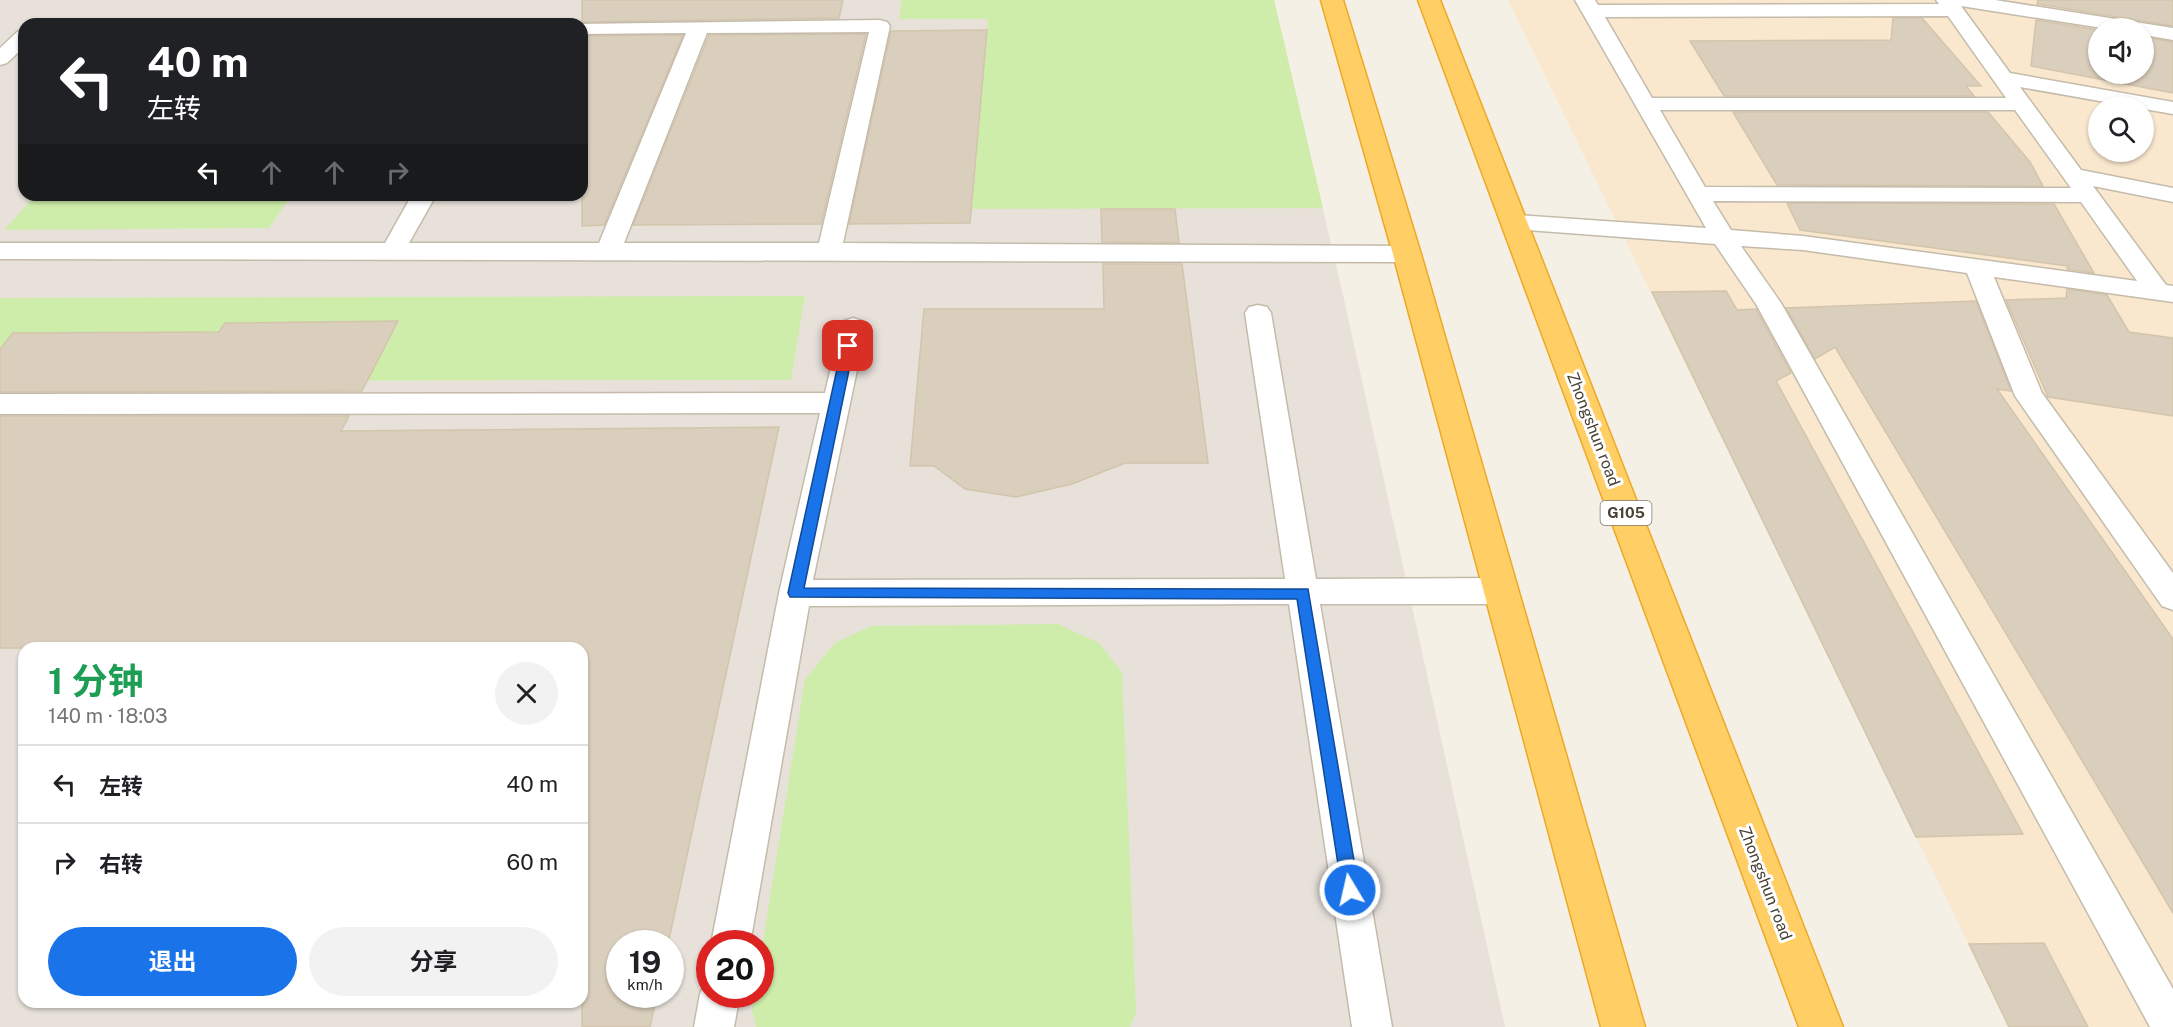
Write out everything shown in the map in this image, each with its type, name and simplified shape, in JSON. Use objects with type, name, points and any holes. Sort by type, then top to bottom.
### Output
[{"type":"highway","points":[[1332,0],[1407,254],[1623,1027]]},
{"type":"highway","name":"Zhongshun road","points":[[1429,0],[1821,1027]]},
{"type":"lane","points":[[1952,3],[2073,175],[2165,293]]},
{"type":"lane","points":[[2088,21],[1952,3],[1588,5],[1722,236],[1768,303],[2172,1027]]},
{"type":"lane","points":[[588,28],[880,26],[829,250]]},
{"type":"lane","points":[[609,250],[699,27]]},
{"type":"lane","points":[[0,30],[18,30]]},
{"type":"lane","points":[[2154,31],[2173,34]]},
{"type":"lane","points":[[0,59],[18,42]]},
{"type":"lane","points":[[2003,78],[2173,108]]},
{"type":"lane","points":[[1645,104],[2021,104]]},
{"type":"lane","points":[[2073,175],[2173,195]]},
{"type":"lane","points":[[1698,194],[2088,195]]},
{"type":"lane","points":[[393,251],[421,201]]},
{"type":"lane","points":[[1515,222],[1803,243],[2165,293]]},
{"type":"lane","points":[[0,251],[829,250],[1407,254]]},
{"type":"lane","points":[[1977,267],[2029,396],[2173,597]]},
{"type":"lane","points":[[1258,314],[1372,1027]]},
{"type":"lane","points":[[733,930],[795,593],[853,327]]},
{"type":"lane","points":[[0,404],[835,403]]},
{"type":"lane","points":[[795,593],[1500,591]]},
{"type":"lane","points":[[714,1027],[717,1008]]},
{"type":"shaded area","points":[[0,0],[902,0],[900,19],[1278,17],[1343,295],[1505,1027],[0,1027]]},
{"type":"shaded area","points":[[1508,0],[2173,0],[2173,1027],[2009,1027]]},
{"type":"green space","points":[[902,0],[1274,0],[1323,208],[972,209],[988,19],[899,19]]},
{"type":"green space","points":[[31,201],[288,201],[269,228],[4,230]]},
{"type":"green space","points":[[805,296],[791,380],[0,381],[0,298]]},
{"type":"green space","points":[[1058,624],[1099,643],[1122,672],[1136,1012],[1130,1027],[756,1027],[752,1008],[774,1008],[774,930],[765,930],[805,679],[835,643],[871,626]]},
{"type":"building","points":[[582,0],[843,0],[839,18],[588,22],[588,18],[582,18]]},
{"type":"building","points":[[2038,0],[2173,0],[2173,26],[2154,23],[2154,18],[2124,18],[2037,4]]},
{"type":"building","points":[[1893,18],[1922,18],[1981,86],[1966,86],[1974,96],[1724,96],[1690,41],[1891,40]]},
{"type":"building","points":[[2036,20],[2088,28],[2088,77],[2031,66]]},
{"type":"building","points":[[987,30],[970,223],[849,224],[891,31]]},
{"type":"building","points":[[866,34],[821,224],[633,225],[709,35]]},
{"type":"building","points":[[683,35],[604,225],[582,226],[582,201],[588,201],[588,36]]},
{"type":"building","points":[[2154,39],[2173,42],[2173,93],[2126,84],[2154,84]]},
{"type":"building","points":[[1733,112],[1988,112],[2030,162],[2043,186],[1777,185]]},
{"type":"building","points":[[1787,203],[2054,204],[2094,273],[2067,269],[2068,266],[1800,230]]},
{"type":"building","points":[[1101,209],[1175,209],[1179,243],[1102,242]]},
{"type":"building","points":[[1103,264],[1182,264],[1208,463],[1125,463],[1072,484],[1016,497],[965,489],[934,466],[910,466],[924,309],[1104,309]]},
{"type":"building","points":[[2067,289],[2107,295],[2129,332],[2173,338],[2173,416],[2048,397],[2006,300],[2066,298]]},
{"type":"building","points":[[1726,291],[1737,310],[1756,309],[1791,373],[1776,381],[2023,834],[1916,837],[1652,292]]},
{"type":"building","points":[[1976,301],[2011,391],[1997,389],[2173,639],[2173,913],[1835,347],[1815,359],[1786,308]]},
{"type":"building","points":[[398,321],[362,391],[0,392],[0,349],[13,333],[219,332],[225,323]]},
{"type":"building","points":[[0,416],[349,416],[341,431],[779,427],[671,930],[606,930],[606,1008],[654,1008],[650,1027],[582,1027],[582,1008],[588,1008],[588,642],[18,642],[18,648],[0,648]]},
{"type":"building","points":[[2044,943],[2088,1027],[2009,1027],[1969,944]]},
{"type":"route","points":[[848,346],[795,593],[1303,593],[1350,890]]}]
